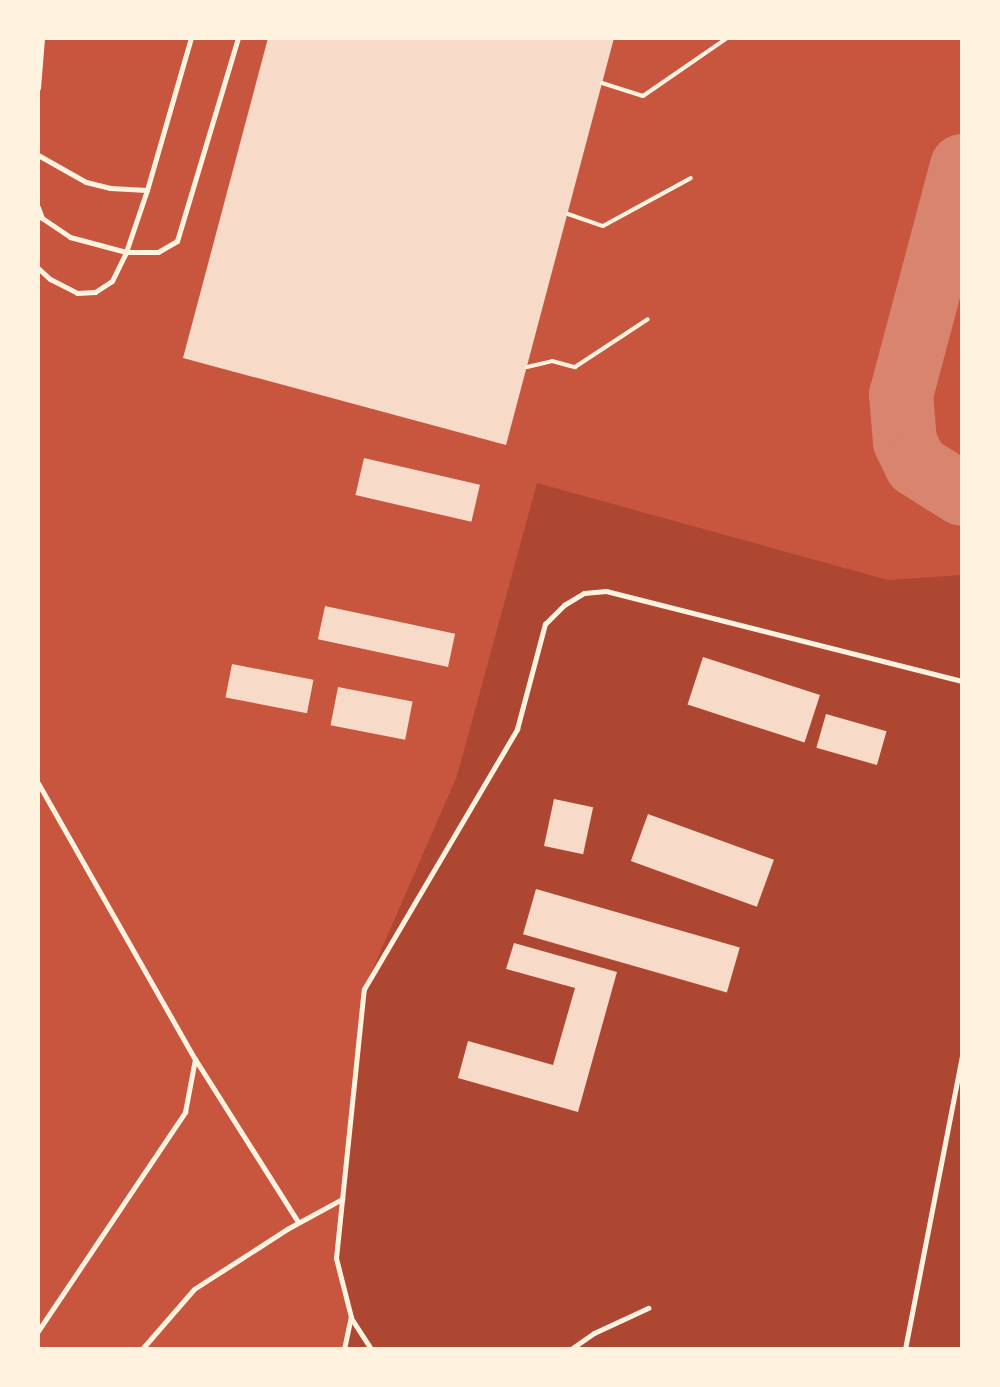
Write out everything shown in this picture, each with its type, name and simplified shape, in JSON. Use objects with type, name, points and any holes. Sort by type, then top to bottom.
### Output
[{"type":"lane","points":[[38,88],[42,38]]},
{"type":"lane","points":[[38,268],[50,279],[77,293],[95,292],[112,281],[126,252],[147,190],[191,38]]},
{"type":"lane","points":[[38,207],[42,218],[70,237],[126,252],[158,252],[177,241],[238,38]]},
{"type":"lane","points":[[38,155],[86,182],[110,188],[147,190]]},
{"type":"lane","points":[[371,1349],[351,1317],[336,1258],[364,989],[517,729],[545,624],[564,605],[584,593],[606,591],[962,681]]},
{"type":"lane","points":[[38,783],[195,1059],[298,1222]]},
{"type":"lane","points":[[905,1349],[962,1055]]},
{"type":"lane","points":[[38,1331],[185,1112],[195,1059]]},
{"type":"lane","points":[[142,1349],[194,1289],[298,1222],[342,1199]]},
{"type":"lane","points":[[571,1349],[594,1333],[648,1308]]},
{"type":"lane","points":[[344,1349],[351,1317]]},
{"type":"path","points":[[602,83],[643,96],[727,38]]},
{"type":"path","points":[[568,214],[603,226],[691,178]]},
{"type":"path","points":[[527,367],[552,361],[575,367],[648,319]]},
{"type":"shaded area","points":[[537,483],[888,580],[962,575],[962,1349],[344,1349],[351,1317],[336,1258],[364,989],[457,776]]},
{"type":"building","points":[[268,38],[614,38],[506,445],[183,358]]},
{"type":"building","points":[[364,458],[480,485],[471,522],[355,495]]},
{"type":"building","points":[[325,606],[455,634],[448,667],[318,639]]},
{"type":"building","points":[[703,657],[820,695],[805,743],[688,705]]},
{"type":"building","points":[[232,664],[313,680],[307,713],[226,697]]},
{"type":"building","points":[[338,687],[413,702],[405,740],[331,725]]},
{"type":"building","points":[[826,714],[887,731],[877,765],[816,748]]},
{"type":"building","points":[[554,799],[593,807],[583,854],[544,846]]},
{"type":"building","points":[[648,814],[774,860],[757,907],[631,861]]},
{"type":"building","points":[[536,889],[740,947],[727,993],[523,934]]},
{"type":"building","points":[[514,943],[617,972],[578,1112],[458,1078],[468,1041],[553,1065],[575,988],[506,969]]},
{"type":"taxiway","points":[[962,166],[901,395],[905,442],[916,465],[962,494]]}]
